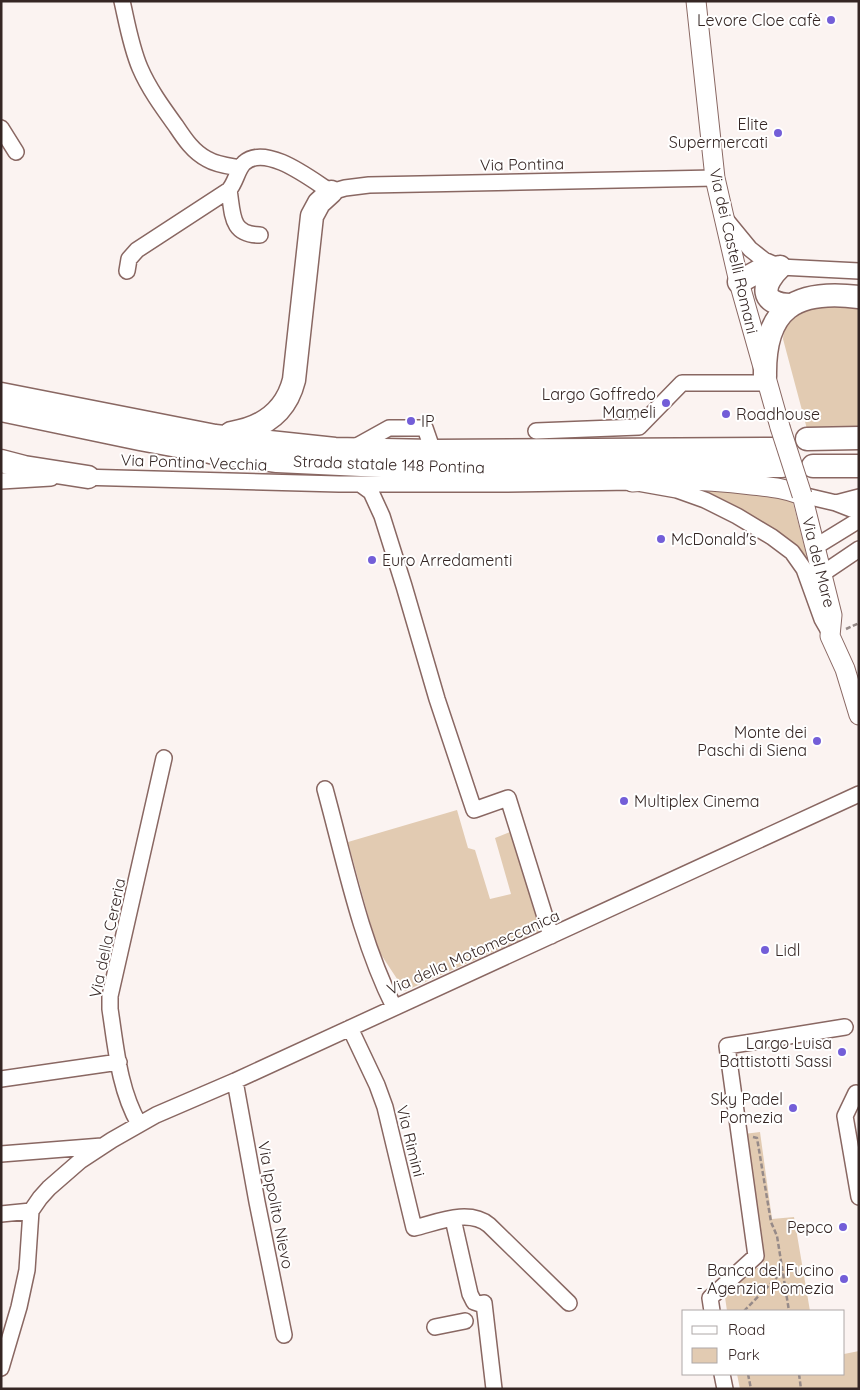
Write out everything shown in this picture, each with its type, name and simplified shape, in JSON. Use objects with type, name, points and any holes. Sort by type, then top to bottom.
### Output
[{"type":"highway","points":[[215,436],[245,431],[265,422],[279,409],[289,393],[294,380],[312,216],[319,202],[331,192]]},
{"type":"highway","points":[[740,282],[759,271],[780,267]]},
{"type":"highway","points":[[780,267],[766,285],[766,292],[777,303],[790,305]]},
{"type":"highway","points":[[766,379],[766,355],[771,331],[790,305],[806,298],[822,295],[859,297]]},
{"type":"highway","name":"Strada statale 148 Pontina","points":[[1,394],[215,436],[349,450],[433,451],[779,446]]},
{"type":"highway","name":"Strada statale 148 Pontina","points":[[1,410],[140,439],[276,461],[411,467],[779,446]]},
{"type":"highway","points":[[810,451],[859,438]]},
{"type":"highway","points":[[810,451],[859,449]]},
{"type":"highway","points":[[810,451],[859,466]]},
{"type":"highway","points":[[1,462],[24,468],[88,477]]},
{"type":"main road","name":"Via dei Castelli Romani","points":[[696,1],[715,178],[723,217],[766,379],[779,446],[802,495]]},
{"type":"main road","points":[[632,482],[671,480],[726,482],[785,488],[802,495]]},
{"type":"main road","name":"Via del Mare","points":[[802,495],[832,615],[830,633],[845,669],[859,715]]},
{"type":"street","points":[[122,1],[133,47],[141,70],[174,124],[189,144],[202,156],[215,163],[240,168]]},
{"type":"street","points":[[1,128],[16,152]]},
{"type":"street","points":[[127,271],[129,259],[137,250],[229,190],[240,168],[245,162],[253,158],[269,158],[292,167],[331,192]]},
{"type":"street","name":"Via Pontina","points":[[331,192],[368,185],[715,178]]},
{"type":"street","points":[[229,190],[235,222],[240,231],[249,235],[260,235]]},
{"type":"street","points":[[723,217],[750,249],[764,260],[780,267],[859,271]]},
{"type":"street","points":[[536,431],[639,427],[682,383],[766,379]]},
{"type":"street","points":[[1,481],[88,477]]},
{"type":"street","name":"Via Pontina Vecchia","points":[[88,477],[360,484],[632,482],[677,490],[694,495],[737,516],[785,546],[804,569],[822,619],[830,633]]},
{"type":"street","points":[[360,484],[371,492],[382,516],[437,699],[474,810],[508,798],[551,936]]},
{"type":"street","points":[[802,495],[836,503],[859,512]]},
{"type":"street","points":[[836,503],[859,497]]},
{"type":"street","points":[[816,547],[859,520]]},
{"type":"street","points":[[822,574],[859,549]]},
{"type":"street","name":"Via della Cereria","points":[[139,1124],[128,1101],[119,1062],[110,1009],[110,996],[164,758]]},
{"type":"street","points":[[325,789],[366,942],[394,1007]]},
{"type":"street","name":"Via della Motomeccanica","points":[[31,1211],[54,1183],[80,1162],[103,1145],[139,1124],[859,794]]},
{"type":"street","points":[[712,1310],[710,1298],[756,1256],[727,1046],[845,1026]]},
{"type":"street","name":"Via Rimini","points":[[350,1028],[383,1100],[414,1228],[471,1217],[486,1222],[569,1303]]},
{"type":"street","points":[[1,1079],[119,1062]]},
{"type":"street","name":"Via Ippolito Nievo","points":[[235,1081],[284,1335]]},
{"type":"street","points":[[856,1093],[845,1116],[859,1197]]},
{"type":"street","name":"Via della Motomeccanica","points":[[1,1154],[103,1145]]},
{"type":"street","points":[[1,1214],[31,1211],[27,1270],[19,1307],[1,1368]]},
{"type":"street","points":[[453,1219],[470,1294],[479,1302],[494,1389]]},
{"type":"street","points":[[435,1327],[465,1321]]},
{"type":"street","points":[[722,1375],[725,1389]]},
{"type":"path","points":[[740,1136],[757,1138],[788,1310]]},
{"type":"path","points":[[745,1310],[782,1272]]},
{"type":"path","points":[[748,1375],[751,1389]]},
{"type":"path","points":[[798,1375],[801,1389]]},
{"type":"green space","points":[[859,302],[859,429],[807,429],[783,339],[784,330],[794,309]]},
{"type":"green space","points":[[685,484],[792,499],[809,565]]},
{"type":"green space","points":[[457,810],[468,848],[475,850],[490,899],[511,894],[495,838],[510,832],[513,833],[542,930],[405,991],[380,953],[348,842]]},
{"type":"green space","points":[[760,1132],[772,1219],[794,1217],[810,1310],[727,1310],[725,1297],[728,1288],[751,1269],[764,1267],[744,1134]]},
{"type":"green space","points":[[859,1351],[859,1389],[740,1389],[737,1375],[845,1375],[845,1354]]},
{"type":"place","name":"Levore Cloe cafè","points":[[831,20]]},
{"type":"place","name":"Elite Supermercati","points":[[778,133]]},
{"type":"place","name":"Largo Goffredo Mameli","points":[[666,403]]},
{"type":"place","name":"Roadhouse","points":[[726,414]]},
{"type":"place","name":"IP","points":[[411,421]]},
{"type":"place","name":"McDonald's","points":[[661,539]]},
{"type":"place","name":"Euro Arredamenti","points":[[372,560]]},
{"type":"place","name":"Monte dei Paschi di Siena","points":[[817,741]]},
{"type":"place","name":"Multiplex Cinema","points":[[624,801]]},
{"type":"place","name":"Lidl","points":[[765,950]]},
{"type":"place","name":"Largo Luisa Battistotti Sassi","points":[[842,1052]]},
{"type":"place","name":"Sky Padel Pomezia","points":[[793,1108]]},
{"type":"place","name":"Pepco","points":[[843,1227]]},
{"type":"place","name":"Banca del Fucino - Agenzia Pomezia","points":[[844,1279]]}]
